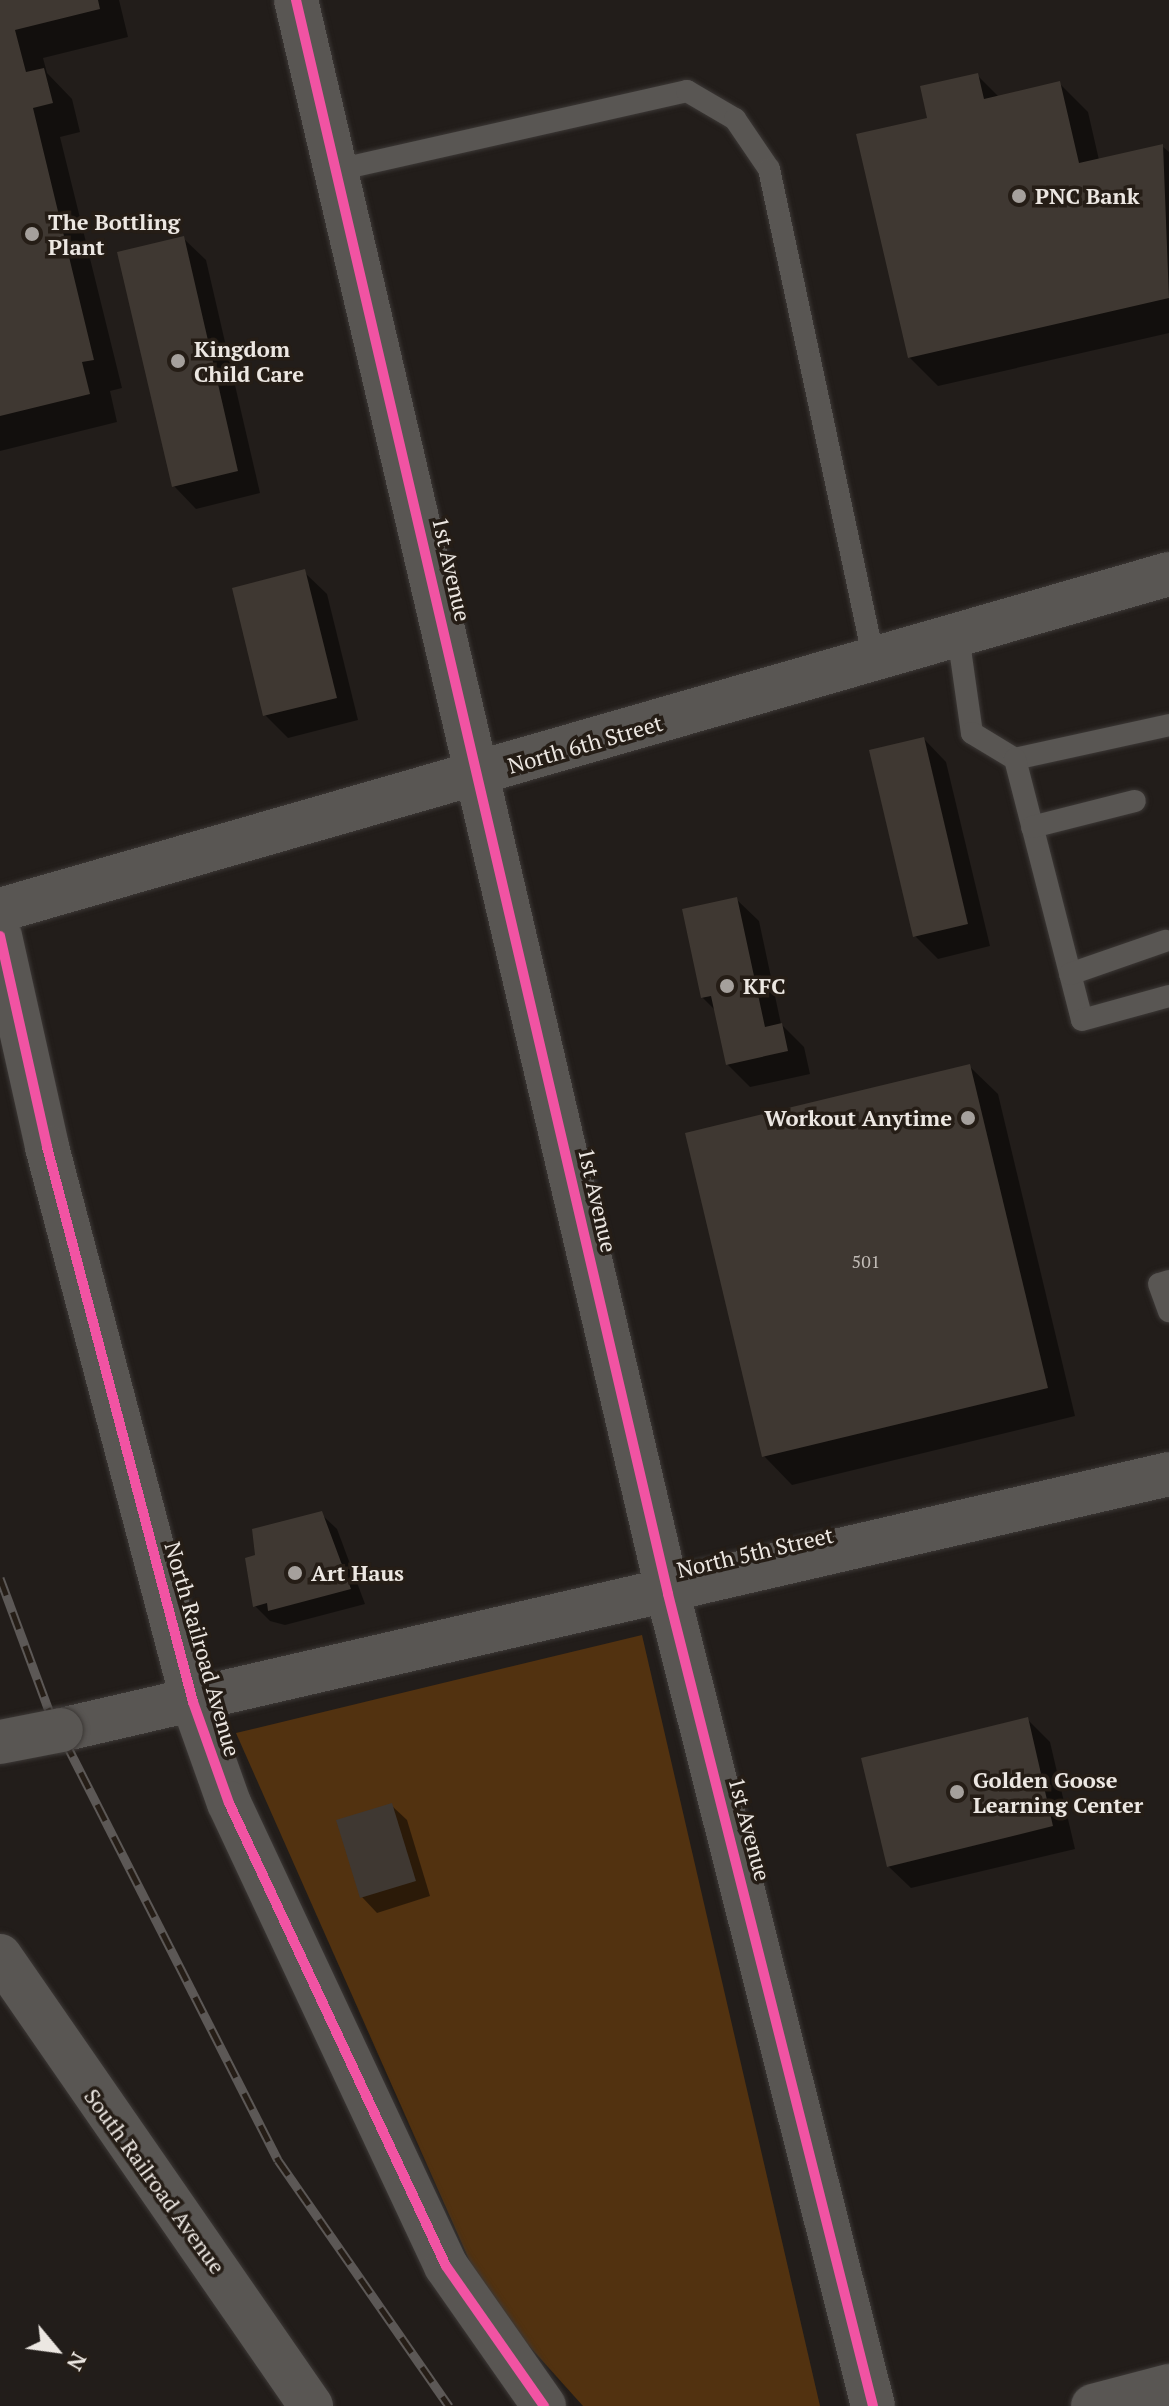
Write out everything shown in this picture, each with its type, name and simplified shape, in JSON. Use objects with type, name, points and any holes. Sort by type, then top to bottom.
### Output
[{"type":"street","name":"1st Avenue","points":[[296,0],[480,774],[668,1594],[873,2406]]},
{"type":"street","name":"North 6th Street","points":[[0,910],[1169,574]]},
{"type":"street","name":"North Railroad Avenue","points":[[0,936],[178,1706],[229,1803],[357,2089],[446,2266],[544,2406]]},
{"type":"street","name":"North 5th Street","points":[[0,1742],[178,1706],[668,1594],[1169,1474]]},
{"type":"street","name":"South Railroad Avenue","points":[[0,1956],[311,2406]]},
{"type":"street","points":[[1093,2406],[1169,2386]]},
{"type":"lane","points":[[337,170],[687,91],[735,119],[769,169],[874,660]]},
{"type":"lane","points":[[958,635],[972,733],[1015,759],[1169,725]]},
{"type":"lane","points":[[1015,759],[1082,1020],[1169,996]]},
{"type":"lane","points":[[1032,827],[1135,801]]},
{"type":"lane","points":[[1070,974],[1165,941]]},
{"type":"lane","points":[[1169,1281],[1159,1284],[1169,1311]]},
{"type":"shaded area","points":[[642,1635],[820,2406],[583,2406],[486,2298],[236,1733]]},
{"type":"building","name":"The Bottling Plant","points":[[0,0],[98,0],[100,9],[15,30],[26,72],[44,68],[53,103],[33,108],[94,360],[82,362],[90,394],[0,416]]},
{"type":"building","name":"PNC Bank","points":[[978,73],[984,99],[1060,81],[1079,163],[1163,144],[1169,298],[908,358],[856,134],[927,118],[920,86]]},
{"type":"building","name":"Kingdom Child Care","points":[[184,236],[238,471],[172,487],[117,252]]},
{"type":"building","points":[[305,569],[337,698],[263,716],[232,588]]},
{"type":"building","points":[[924,737],[968,924],[913,937],[869,750]]},
{"type":"building","name":"KFC","points":[[737,897],[765,1027],[782,1023],[788,1051],[726,1065],[711,996],[701,998],[682,909]]},
{"type":"building","points":[[970,1064],[1048,1388],[762,1457],[685,1133]]},
{"type":"building","name":"Art Haus","points":[[322,1511],[351,1589],[268,1611],[267,1603],[253,1607],[245,1558],[255,1555],[252,1529]]},
{"type":"building","name":"Golden Goose Learning Center","points":[[1028,1717],[1053,1826],[887,1867],[861,1758]]},
{"type":"building","points":[[392,1803],[416,1881],[360,1898],[336,1820]]},
{"type":"railway","points":[[0,1578],[48,1708],[278,2160],[449,2406]]},
{"type":"cycle path","points":[[296,0],[668,1594],[873,2406]]},
{"type":"cycle path","points":[[0,936],[47,1147],[193,1702],[229,1803],[446,2266],[544,2406]]},
{"type":"place","name":"PNC Bank","points":[[1019,196]]},
{"type":"place","name":"The Bottling Plant","points":[[32,234]]},
{"type":"place","name":"Kingdom Child Care","points":[[178,361]]},
{"type":"place","name":"KFC","points":[[727,986]]},
{"type":"place","name":"Workout Anytime","points":[[968,1118]]},
{"type":"place","name":"Art Haus","points":[[295,1573]]},
{"type":"place","name":"Golden Goose Learning Center","points":[[957,1792]]}]
